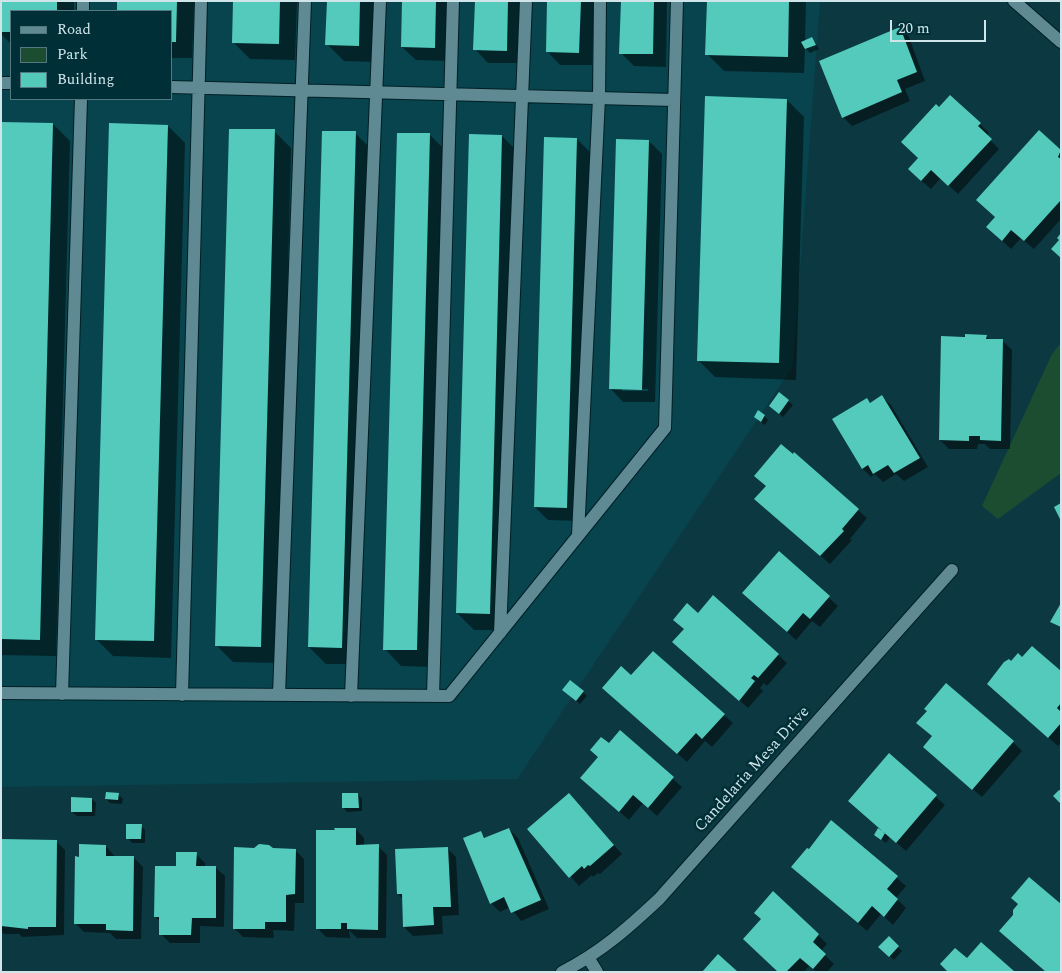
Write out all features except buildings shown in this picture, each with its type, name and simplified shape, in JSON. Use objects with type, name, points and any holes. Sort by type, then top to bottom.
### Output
[{"type":"street","points":[[182,695],[201,1]]},
{"type":"street","points":[[279,695],[305,1]]},
{"type":"street","points":[[352,696],[380,1]]},
{"type":"street","points":[[433,696],[453,1]]},
{"type":"street","points":[[500,633],[526,1]]},
{"type":"street","points":[[578,535],[599,98],[600,1]]},
{"type":"street","points":[[1,693],[449,696],[665,428],[677,1]]},
{"type":"street","points":[[1014,1],[1061,42]]},
{"type":"street","points":[[172,87],[674,100]]},
{"type":"street","points":[[62,694],[81,100]]},
{"type":"street","name":"Candelaria Mesa Drive","points":[[562,972],[588,959],[621,935],[677,879],[952,570]]},
{"type":"street","points":[[588,959],[597,972]]},
{"type":"shaded area","points":[[1,1],[820,1],[793,366],[517,779],[1,787]]},
{"type":"green space","points":[[1061,343],[1061,473],[998,519],[982,506],[1052,354]]}]
